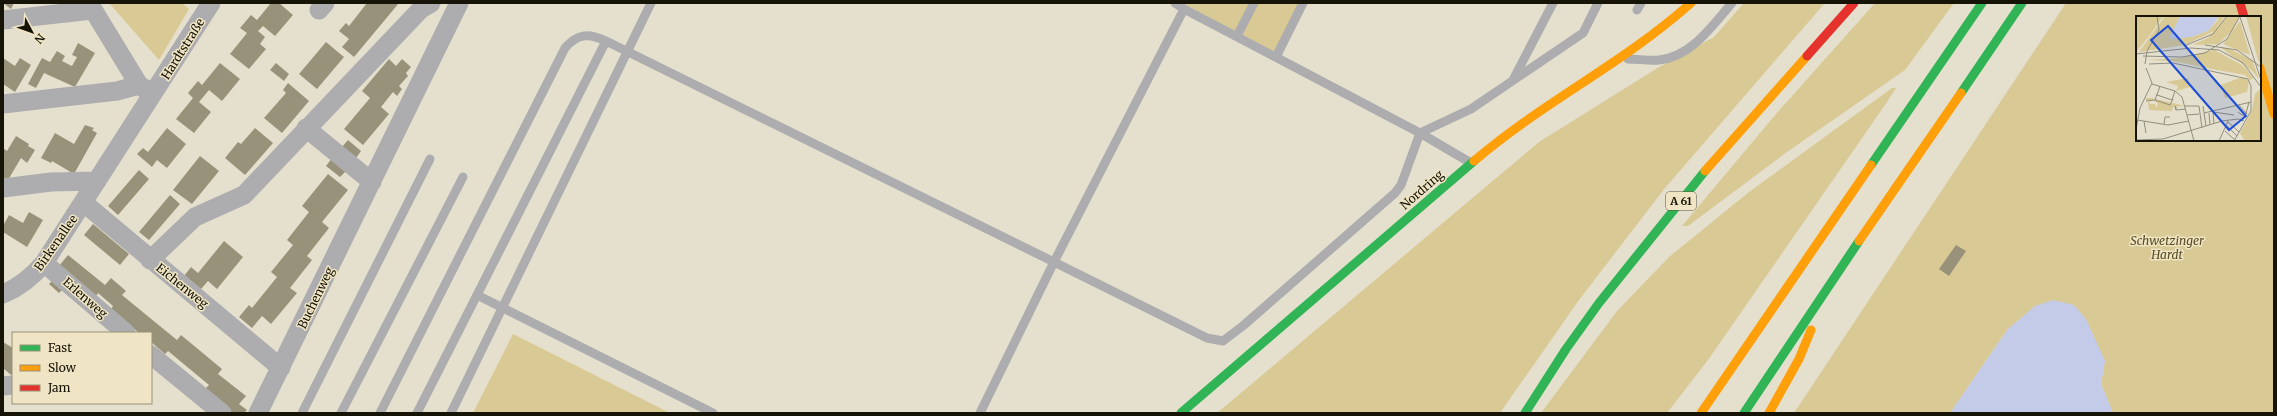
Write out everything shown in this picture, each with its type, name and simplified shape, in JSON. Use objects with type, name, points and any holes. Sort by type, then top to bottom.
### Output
[{"type":"main road","name":"Nordring","points":[[1181,413],[1471,163],[1530,116],[1621,59],[1659,32],[1691,3]]},
{"type":"main road","name":"A 61","points":[[1525,413],[1566,349],[1651,237],[1775,91],[1854,3]]},
{"type":"main road","points":[[1701,413],[1815,249],[1982,3]]},
{"type":"main road","points":[[1744,413],[1834,278],[2022,3]]},
{"type":"main road","points":[[2240,3],[2244,16]]},
{"type":"main road","points":[[2261,71],[2274,114]]},
{"type":"main road","points":[[1769,413],[1799,359],[1834,278]]},
{"type":"street","name":"Hardtstraße","points":[[147,90],[212,3]]},
{"type":"street","points":[[150,260],[195,217],[244,195],[306,128],[421,9],[431,3]]},
{"type":"street","name":"Buchenweg","points":[[258,413],[459,3]]},
{"type":"street","points":[[3,20],[90,6],[147,90]]},
{"type":"street","points":[[3,104],[117,91],[147,90]]},
{"type":"street","name":"Birkenallee","points":[[3,294],[15,289],[30,279],[44,263],[84,203],[147,90]]},
{"type":"street","points":[[306,128],[372,182]]},
{"type":"street","points":[[3,188],[51,182],[97,181]]},
{"type":"street","name":"Eichenweg","points":[[84,203],[150,260],[281,368]]},
{"type":"street","name":"Erlenweg","points":[[44,263],[125,332]]},
{"type":"street","points":[[152,356],[222,413]]},
{"type":"lane","points":[[451,413],[504,308],[652,3]]},
{"type":"lane","points":[[1175,3],[1420,133],[1471,163]]},
{"type":"lane","points":[[1237,36],[1254,3]]},
{"type":"lane","points":[[1276,57],[1303,3]]},
{"type":"lane","points":[[1513,80],[1553,3]]},
{"type":"lane","points":[[380,413],[565,48],[572,39],[583,34],[592,35],[606,40],[1207,338],[1223,341],[1244,326],[1395,194],[1401,185],[1420,133],[1471,109],[1583,33],[1598,3]]},
{"type":"lane","points":[[1621,59],[1659,60],[1682,53],[1698,41],[1732,3]]},
{"type":"lane","points":[[980,413],[1054,262],[1184,8]]},
{"type":"lane","points":[[417,413],[606,40]]},
{"type":"lane","points":[[302,413],[430,159]]},
{"type":"lane","points":[[341,413],[463,177]]},
{"type":"lane","points":[[477,295],[713,413]]},
{"type":"green space","points":[[109,3],[182,3],[189,9],[159,60]]},
{"type":"green space","points":[[1183,3],[1301,3],[1275,54]]},
{"type":"green space","points":[[1744,3],[1825,3],[1665,188],[1579,300],[1500,413],[1217,413],[1539,142],[1659,67],[1714,37]]},
{"type":"green space","points":[[1875,3],[1954,3],[1905,70],[1787,152],[1688,226],[1682,226],[1776,114]]},
{"type":"green space","name":"Schwetzinger Hardt","points":[[2066,3],[2274,3],[2274,413],[2113,413],[2101,384],[2105,361],[2008,329],[1950,413],[1794,413]]},
{"type":"green space","points":[[1892,88],[1896,88],[1708,360],[1667,413],[1541,413],[1617,311],[1669,257],[1749,192]]},
{"type":"green space","points":[[513,334],[670,413],[473,413]]},
{"type":"water","points":[[2053,300],[2074,305],[2086,319],[2105,361],[2101,384],[2113,413],[1950,413],[2008,329],[2035,306]]},
{"type":"building","points":[[3,3],[14,3],[11,9]]},
{"type":"building","points":[[271,3],[279,3],[293,15],[275,36],[263,26],[258,31],[265,37],[260,44],[266,49],[249,69],[230,54],[247,33],[240,28],[251,15],[257,20]]},
{"type":"building","points":[[367,3],[399,3],[354,57],[342,47],[349,39],[339,31],[346,23],[349,26]]},
{"type":"building","points":[[326,42],[344,57],[317,89],[299,74]]},
{"type":"building","points":[[78,43],[95,53],[75,87],[44,73],[36,88],[28,84],[42,58],[50,62],[57,51],[65,56],[62,61],[72,66],[77,57],[72,55]]},
{"type":"building","points":[[3,58],[15,66],[20,58],[31,65],[15,92],[3,84]]},
{"type":"building","points":[[389,59],[396,66],[402,59],[411,67],[406,73],[408,76],[399,86],[402,89],[397,96],[393,92],[381,107],[389,114],[363,145],[344,129],[370,98],[362,91]]},
{"type":"building","points":[[220,63],[240,79],[222,101],[209,90],[199,102],[211,112],[194,133],[176,119],[193,98],[188,93],[198,81],[202,85]]},
{"type":"building","points":[[276,63],[289,74],[284,81],[270,70]]},
{"type":"building","points":[[288,83],[309,101],[282,133],[264,118],[286,93],[283,90]]},
{"type":"building","points":[[85,125],[94,128],[92,130],[97,133],[74,174],[52,161],[51,163],[41,158],[55,133],[74,144]]},
{"type":"building","points":[[167,128],[186,144],[167,168],[157,160],[152,167],[137,154],[143,148],[148,152]]},
{"type":"building","points":[[255,128],[273,143],[245,175],[225,158],[238,142],[241,144]]},
{"type":"building","points":[[16,136],[29,144],[28,146],[35,150],[27,163],[21,158],[8,180],[3,177],[3,148],[7,151]]},
{"type":"building","points":[[348,140],[361,151],[356,158],[342,147]]},
{"type":"building","points":[[200,156],[219,171],[192,204],[173,190]]},
{"type":"building","points":[[332,158],[347,170],[340,177],[326,166]]},
{"type":"building","points":[[139,170],[149,179],[118,215],[108,206]]},
{"type":"building","points":[[328,174],[348,190],[322,222],[329,228],[307,256],[312,260],[290,288],[297,293],[271,324],[262,316],[252,328],[239,317],[249,305],[252,308],[277,277],[271,272],[293,245],[287,240],[309,212],[302,206]]},
{"type":"building","points":[[170,195],[180,204],[149,240],[139,232]]},
{"type":"building","points":[[29,212],[43,220],[27,247],[3,232],[3,226],[9,215],[23,223]]},
{"type":"building","points":[[93,224],[129,254],[120,265],[84,235]]},
{"type":"building","points":[[224,241],[243,257],[217,289],[208,281],[201,289],[184,276],[191,267],[198,273]]},
{"type":"building","points":[[1956,245],[1966,251],[1949,276],[1939,269]]},
{"type":"building","points":[[68,255],[105,285],[111,278],[126,291],[122,295],[150,318],[177,340],[181,335],[222,369],[218,374],[246,396],[239,404],[247,410],[244,413],[232,413],[205,389],[209,385],[168,351],[165,354],[152,343],[152,332],[138,332],[111,309],[113,306],[98,293],[96,296],[59,266]]},
{"type":"building","points":[[54,279],[64,288],[59,293],[49,284]]},
{"type":"building","points":[[3,342],[12,347],[11,375],[3,368]]},
{"type":"traffic: fast","points":[[1871,165],[1982,3]]},
{"type":"traffic: fast","points":[[1961,93],[2022,3]]},
{"type":"traffic: fast","points":[[1181,413],[1474,161]]},
{"type":"traffic: fast","points":[[1525,413],[1566,349],[1599,303],[1705,171]]},
{"type":"traffic: fast","points":[[1744,413],[1859,241]]},
{"type":"traffic: slow","points":[[1474,161],[1528,120],[1639,45],[1691,3]]},
{"type":"traffic: slow","points":[[1705,171],[1807,56]]},
{"type":"traffic: slow","points":[[2261,71],[2274,114]]},
{"type":"traffic: slow","points":[[1859,241],[1961,93]]},
{"type":"traffic: slow","points":[[1701,413],[1871,165]]},
{"type":"traffic: slow","points":[[1769,413],[1799,359],[1811,330]]},
{"type":"traffic: jam","points":[[1807,56],[1854,3]]},
{"type":"traffic: jam","points":[[2240,3],[2244,16]]}]
